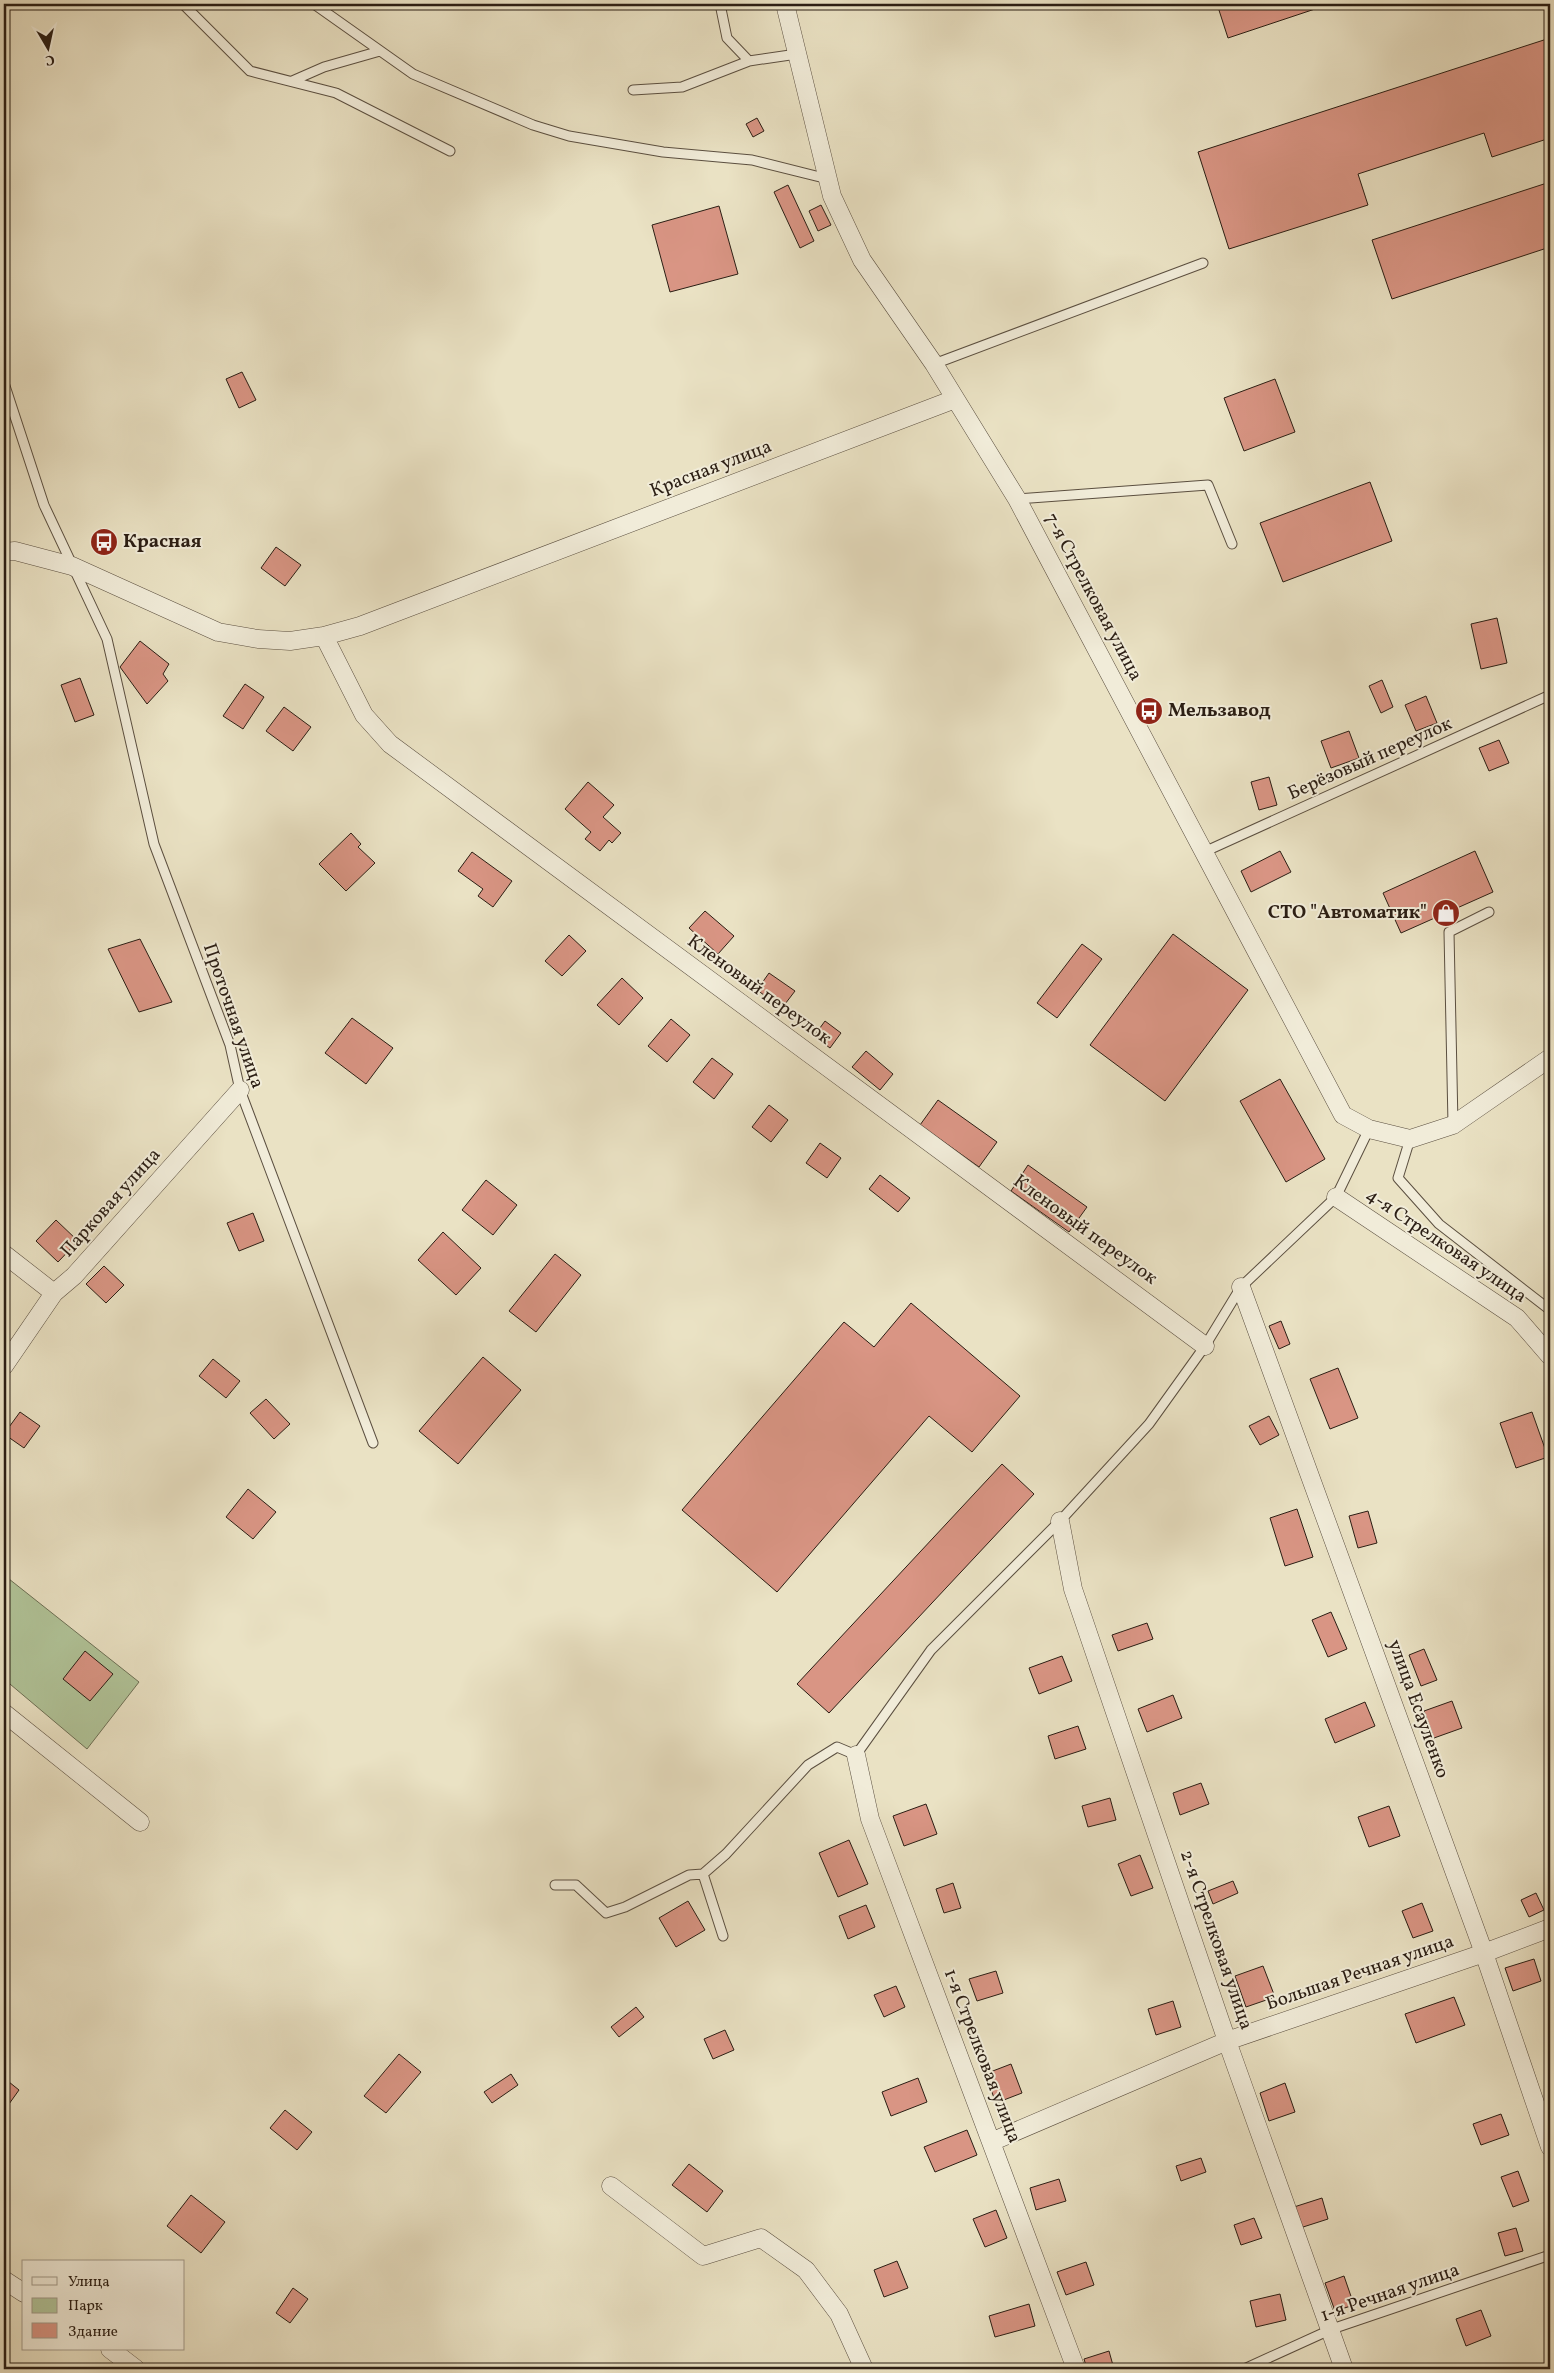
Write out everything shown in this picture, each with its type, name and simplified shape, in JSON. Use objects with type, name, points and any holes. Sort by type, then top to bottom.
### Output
[{"type":"street","points":[[785,4],[832,196],[862,260],[934,364],[955,399]]},
{"type":"street","name":"7-я Стрелковая улица","points":[[955,399],[1017,499],[1343,1115],[1369,1129],[1410,1139]]},
{"type":"street","name":"Красная улица","points":[[4,552],[15,551],[72,566],[218,632],[258,639],[290,641],[324,636],[369,622],[955,399]]},
{"type":"street","name":"Кленовый переулок","points":[[324,636],[364,715],[390,744],[1205,1346]]},
{"type":"street","points":[[1410,1139],[1453,1125],[1550,1058]]},
{"type":"street","name":"Парковая улица","points":[[4,1366],[54,1293],[74,1276],[240,1090]]},
{"type":"street","name":"4-я Стрелковая улица","points":[[1336,1197],[1517,1318],[1550,1356]]},
{"type":"street","points":[[4,1254],[54,1293]]},
{"type":"street","name":"улица Есауленко","points":[[1241,1287],[1484,1953],[1550,2147]]},
{"type":"street","name":"2-я Стрелковая улица","points":[[1060,1521],[1073,1589],[1227,2041],[1332,2330],[1344,2369]]},
{"type":"street","points":[[4,1713],[140,1822]]},
{"type":"street","name":"1-я Стрелковая улица","points":[[856,1755],[870,1818],[1076,2369]]},
{"type":"street","name":"Большая Речная улица","points":[[991,2142],[1227,2041],[1484,1953],[1550,1928]]},
{"type":"street","points":[[611,2186],[703,2256],[761,2238],[806,2270],[839,2314],[864,2369]]},
{"type":"street","points":[[4,2280],[22,2292]]},
{"type":"street","points":[[111,2350],[136,2369]]},
{"type":"lane","points":[[183,4],[250,71],[336,94],[450,151]]},
{"type":"lane","points":[[314,4],[414,74],[533,125],[569,136],[663,152],[752,160],[828,179]]},
{"type":"lane","points":[[720,4],[727,38],[749,61]]},
{"type":"lane","points":[[292,81],[324,67],[380,51]]},
{"type":"lane","points":[[633,90],[682,87],[749,61],[797,54]]},
{"type":"lane","points":[[934,364],[1203,263]]},
{"type":"lane","name":"Проточная улица","points":[[4,383],[44,505],[107,639],[154,844],[230,1045],[240,1090],[373,1443]]},
{"type":"lane","points":[[1017,499],[1208,484],[1232,544]]},
{"type":"lane","name":"Берёзовый переулок","points":[[1204,852],[1550,695]]},
{"type":"lane","points":[[1453,1125],[1449,932],[1489,912]]},
{"type":"lane","points":[[554,1885],[576,1885],[606,1913],[625,1907],[689,1876],[703,1874],[726,1854],[808,1766],[837,1747],[856,1755],[931,1650],[1060,1521],[1148,1424],[1205,1346],[1241,1287],[1336,1197],[1369,1129]]},
{"type":"lane","points":[[1410,1139],[1398,1178],[1439,1224],[1550,1310]]},
{"type":"lane","points":[[703,1874],[724,1936]]},
{"type":"lane","name":"1-я Речная улица","points":[[1244,2369],[1332,2330],[1550,2255]]},
{"type":"green space","points":[[4,1575],[139,1682],[87,1749],[4,1679]]},
{"type":"building","points":[[1217,4],[1330,4],[1228,38]]},
{"type":"building","points":[[1550,38],[1550,138],[1492,157],[1484,133],[1358,174],[1368,205],[1229,249],[1198,152]]},
{"type":"building","points":[[757,118],[764,131],[753,137],[746,124]]},
{"type":"building","points":[[1550,182],[1550,247],[1392,299],[1372,240]]},
{"type":"building","points":[[788,185],[814,241],[800,248],[774,192]]},
{"type":"building","points":[[821,205],[831,225],[818,231],[809,211]]},
{"type":"building","points":[[719,206],[738,274],[670,292],[652,225]]},
{"type":"building","points":[[242,372],[256,400],[239,408],[226,379]]},
{"type":"building","points":[[1275,379],[1295,432],[1244,451],[1224,398]]},
{"type":"building","points":[[1370,482],[1392,541],[1283,582],[1260,523]]},
{"type":"building","points":[[276,547],[301,565],[285,586],[261,568]]},
{"type":"building","points":[[1497,618],[1507,663],[1481,669],[1471,624]]},
{"type":"building","points":[[140,641],[169,664],[163,674],[168,681],[147,704],[120,667]]},
{"type":"building","points":[[80,678],[94,715],[75,722],[61,685]]},
{"type":"building","points":[[1382,680],[1393,707],[1381,713],[1369,686]]},
{"type":"building","points":[[245,684],[264,697],[243,729],[223,716]]},
{"type":"building","points":[[1426,696],[1437,723],[1416,731],[1405,705]]},
{"type":"building","points":[[284,707],[311,727],[293,751],[266,731]]},
{"type":"building","points":[[1349,731],[1359,758],[1331,768],[1321,741]]},
{"type":"building","points":[[1499,740],[1509,763],[1489,771],[1479,748]]},
{"type":"building","points":[[1269,777],[1277,805],[1259,810],[1251,782]]},
{"type":"building","points":[[588,782],[614,805],[603,817],[621,833],[612,843],[609,840],[600,851],[585,839],[591,832],[565,809]]},
{"type":"building","points":[[351,833],[361,844],[358,847],[375,863],[346,891],[319,864]]},
{"type":"building","points":[[1280,851],[1291,872],[1251,892],[1241,871]]},
{"type":"building","points":[[1475,851],[1493,892],[1401,933],[1383,893]]},
{"type":"building","points":[[472,852],[512,881],[493,907],[478,896],[483,889],[458,871]]},
{"type":"building","points":[[705,911],[734,936],[718,954],[689,928]]},
{"type":"building","points":[[1173,934],[1248,990],[1165,1101],[1090,1045]]},
{"type":"building","points":[[569,935],[586,951],[562,976],[545,961]]},
{"type":"building","points":[[140,939],[172,1002],[139,1012],[108,949]]},
{"type":"building","points":[[1082,944],[1102,959],[1057,1018],[1037,1003]]},
{"type":"building","points":[[769,973],[795,991],[782,1008],[757,990]]},
{"type":"building","points":[[622,978],[643,998],[619,1025],[597,1005]]},
{"type":"building","points":[[352,1018],[393,1048],[366,1084],[325,1053]]},
{"type":"building","points":[[671,1019],[690,1035],[667,1062],[648,1046]]},
{"type":"building","points":[[825,1021],[841,1033],[830,1048],[814,1036]]},
{"type":"building","points":[[866,1051],[893,1074],[880,1090],[852,1067]]},
{"type":"building","points":[[712,1058],[733,1074],[714,1099],[693,1082]]},
{"type":"building","points":[[1280,1079],[1325,1159],[1286,1182],[1240,1101]]},
{"type":"building","points":[[938,1100],[997,1142],[979,1167],[920,1125]]},
{"type":"building","points":[[769,1105],[788,1120],[771,1142],[752,1127]]},
{"type":"building","points":[[820,1143],[841,1158],[827,1178],[806,1163]]},
{"type":"building","points":[[1028,1165],[1087,1207],[1069,1232],[1011,1191]]},
{"type":"building","points":[[880,1175],[910,1198],[898,1212],[869,1189]]},
{"type":"building","points":[[486,1180],[517,1205],[493,1235],[462,1210]]},
{"type":"building","points":[[253,1213],[264,1241],[239,1251],[227,1223]]},
{"type":"building","points":[[56,1220],[78,1241],[58,1262],[36,1241]]},
{"type":"building","points":[[443,1232],[481,1268],[456,1295],[418,1260]]},
{"type":"building","points":[[555,1254],[581,1275],[536,1332],[509,1311]]},
{"type":"building","points":[[104,1266],[124,1285],[106,1303],[86,1284]]},
{"type":"building","points":[[911,1303],[1020,1396],[972,1452],[929,1416],[777,1592],[682,1510],[844,1322],[874,1347]]},
{"type":"building","points":[[1281,1321],[1290,1344],[1279,1349],[1269,1326]]},
{"type":"building","points":[[483,1357],[521,1390],[458,1464],[419,1431]]},
{"type":"building","points":[[213,1359],[240,1381],[226,1398],[199,1376]]},
{"type":"building","points":[[1338,1368],[1358,1418],[1330,1429],[1310,1379]]},
{"type":"building","points":[[266,1399],[290,1424],[274,1439],[250,1413]]},
{"type":"building","points":[[20,1412],[40,1426],[24,1448],[4,1434]]},
{"type":"building","points":[[1532,1412],[1548,1457],[1516,1468],[1500,1423]]},
{"type":"building","points":[[1269,1416],[1279,1435],[1260,1445],[1249,1426]]},
{"type":"building","points":[[1002,1464],[1034,1494],[829,1713],[797,1684]]},
{"type":"building","points":[[248,1489],[276,1512],[253,1539],[226,1517]]},
{"type":"building","points":[[1297,1509],[1313,1557],[1285,1566],[1270,1518]]},
{"type":"building","points":[[1368,1511],[1377,1543],[1358,1548],[1349,1516]]},
{"type":"building","points":[[1331,1612],[1347,1649],[1328,1657],[1312,1620]]},
{"type":"building","points":[[1147,1623],[1153,1639],[1118,1651],[1112,1635]]},
{"type":"building","points":[[1424,1649],[1437,1680],[1421,1686],[1409,1655]]},
{"type":"building","points":[[85,1651],[113,1674],[90,1701],[63,1679]]},
{"type":"building","points":[[1062,1656],[1072,1681],[1039,1694],[1029,1668]]},
{"type":"building","points":[[1173,1695],[1182,1718],[1147,1732],[1138,1709]]},
{"type":"building","points":[[1452,1701],[1462,1728],[1434,1738],[1424,1711]]},
{"type":"building","points":[[1365,1702],[1375,1726],[1335,1743],[1325,1719]]},
{"type":"building","points":[[1078,1726],[1086,1749],[1055,1759],[1048,1736]]},
{"type":"building","points":[[1201,1783],[1209,1804],[1180,1815],[1173,1793]]},
{"type":"building","points":[[1110,1798],[1116,1820],[1088,1827],[1082,1806]]},
{"type":"building","points":[[926,1804],[937,1834],[904,1846],[893,1816]]},
{"type":"building","points":[[1389,1806],[1400,1836],[1369,1847],[1358,1817]]},
{"type":"building","points":[[849,1840],[868,1884],[838,1897],[819,1853]]},
{"type":"building","points":[[1140,1855],[1153,1888],[1131,1896],[1118,1864]]},
{"type":"building","points":[[1233,1881],[1238,1893],[1213,1904],[1208,1891]]},
{"type":"building","points":[[953,1883],[961,1908],[944,1913],[936,1889]]},
{"type":"building","points":[[1536,1893],[1544,1910],[1529,1917],[1521,1900]]},
{"type":"building","points":[[688,1901],[705,1930],[676,1947],[659,1918]]},
{"type":"building","points":[[1422,1903],[1433,1931],[1413,1938],[1402,1911]]},
{"type":"building","points":[[866,1905],[875,1927],[848,1939],[839,1916]]},
{"type":"building","points":[[1534,1959],[1541,1981],[1513,1991],[1505,1968]]},
{"type":"building","points":[[1263,1966],[1275,1997],[1246,2007],[1235,1976]]},
{"type":"building","points":[[996,1971],[1003,1993],[977,2001],[969,1979]]},
{"type":"building","points":[[896,1986],[905,2007],[884,2017],[874,1995]]},
{"type":"building","points":[[1454,1997],[1465,2025],[1416,2043],[1405,2014]]},
{"type":"building","points":[[1173,2001],[1181,2027],[1156,2035],[1148,2009]]},
{"type":"building","points":[[636,2007],[644,2017],[619,2037],[611,2027]]},
{"type":"building","points":[[725,2030],[734,2050],[713,2059],[704,2039]]},
{"type":"building","points":[[399,2054],[421,2072],[386,2113],[364,2096]]},
{"type":"building","points":[[1011,2064],[1022,2093],[996,2103],[985,2074]]},
{"type":"building","points":[[511,2074],[518,2085],[492,2103],[484,2092]]},
{"type":"building","points":[[4,2078],[19,2090],[4,2111]]},
{"type":"building","points":[[918,2078],[927,2102],[891,2116],[882,2092]]},
{"type":"building","points":[[1285,2083],[1295,2112],[1269,2121],[1260,2093]]},
{"type":"building","points":[[285,2110],[312,2132],[297,2150],[270,2128]]},
{"type":"building","points":[[1501,2114],[1509,2135],[1481,2145],[1473,2124]]},
{"type":"building","points":[[967,2130],[977,2155],[935,2172],[924,2147]]},
{"type":"building","points":[[1201,2158],[1206,2172],[1181,2181],[1176,2166]]},
{"type":"building","points":[[689,2164],[723,2191],[707,2212],[672,2185]]},
{"type":"building","points":[[1518,2171],[1529,2201],[1513,2207],[1501,2177]]},
{"type":"building","points":[[1059,2179],[1066,2201],[1036,2210],[1030,2188]]},
{"type":"building","points":[[191,2195],[225,2222],[201,2253],[167,2226]]},
{"type":"building","points":[[1322,2198],[1328,2219],[1300,2228],[1294,2207]]},
{"type":"building","points":[[996,2210],[1007,2238],[985,2247],[973,2219]]},
{"type":"building","points":[[1254,2218],[1262,2238],[1241,2245],[1234,2225]]},
{"type":"building","points":[[1516,2228],[1523,2251],[1505,2256],[1498,2233]]},
{"type":"building","points":[[897,2261],[908,2288],[884,2297],[874,2270]]},
{"type":"building","points":[[1086,2262],[1094,2285],[1066,2295],[1057,2272]]},
{"type":"building","points":[[1344,2276],[1354,2305],[1335,2311],[1325,2283]]},
{"type":"building","points":[[293,2288],[308,2299],[290,2323],[276,2313]]},
{"type":"building","points":[[1280,2294],[1286,2320],[1256,2327],[1250,2301]]},
{"type":"building","points":[[1029,2304],[1035,2326],[995,2337],[989,2316]]},
{"type":"building","points":[[1481,2310],[1491,2336],[1466,2346],[1456,2319]]},
{"type":"building","points":[[1109,2351],[1114,2369],[1087,2369],[1084,2359]]},
{"type":"place","name":"Красная","points":[[104,542]]},
{"type":"place","name":"Мельзавод","points":[[1149,711]]},
{"type":"place","name":"СТО \"Автоматик\"","points":[[1446,913]]}]
